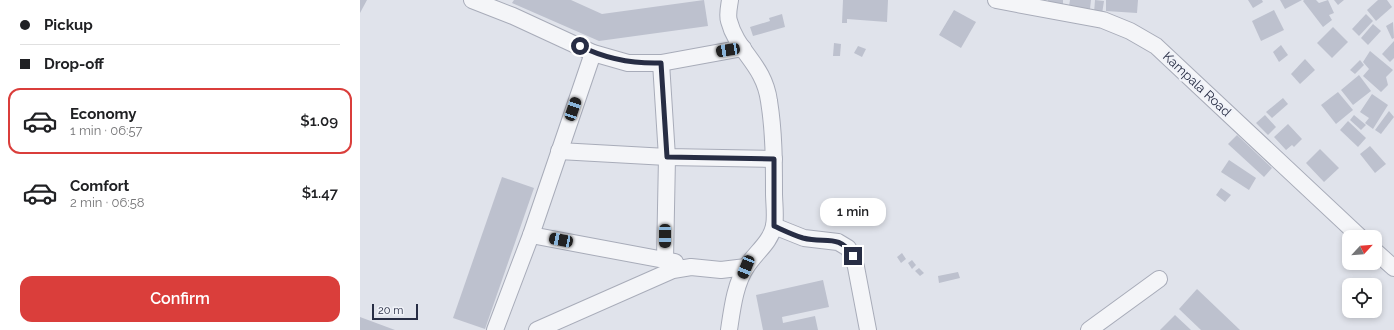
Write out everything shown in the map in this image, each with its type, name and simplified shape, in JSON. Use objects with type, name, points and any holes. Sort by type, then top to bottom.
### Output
[{"type":"street","points":[[472,0],[513,16],[593,52],[628,63],[661,63],[743,48]]},
{"type":"street","points":[[728,330],[734,298],[746,267],[765,245],[774,226],[774,159],[769,101],[765,82],[757,66],[734,35],[728,19],[730,0]]},
{"type":"street","name":"Kampala Road","points":[[996,0],[1103,20],[1130,30],[1156,46],[1353,230]]},
{"type":"street","points":[[495,330],[531,235],[593,52]]},
{"type":"street","points":[[661,63],[667,157],[665,260]]},
{"type":"street","points":[[559,151],[667,157],[774,159]]},
{"type":"street","points":[[774,226],[804,238],[838,242],[848,248],[853,256],[856,267],[868,330]]},
{"type":"street","points":[[531,235],[691,266],[721,270],[746,267]]},
{"type":"street","points":[[1382,257],[1394,268]]},
{"type":"street","points":[[537,330],[673,270],[691,266]]},
{"type":"street","points":[[1089,330],[1159,279]]},
{"type":"building","points":[[360,0],[367,0],[360,13]]},
{"type":"building","points":[[514,0],[571,0],[602,14],[704,0],[708,26],[599,41],[512,3]]},
{"type":"building","points":[[843,0],[888,0],[887,22],[847,19],[847,23],[842,23]]},
{"type":"building","points":[[1048,0],[1063,0],[1063,4],[1048,3]]},
{"type":"building","points":[[1070,0],[1091,0],[1090,9],[1069,6]]},
{"type":"building","points":[[1095,0],[1104,1],[1102,14],[1094,13]]},
{"type":"building","points":[[1106,0],[1138,0],[1137,13],[1106,11]]},
{"type":"building","points":[[1248,0],[1262,0],[1263,2],[1253,8]]},
{"type":"building","points":[[1280,0],[1302,0],[1285,9]]},
{"type":"building","points":[[1316,0],[1319,3],[1328,0],[1334,13],[1329,15],[1332,20],[1323,27],[1303,1]]},
{"type":"building","points":[[1334,0],[1344,0],[1338,5]]},
{"type":"building","points":[[1378,0],[1387,0],[1392,7],[1376,21],[1367,10]]},
{"type":"building","points":[[954,10],[976,22],[961,48],[939,35]]},
{"type":"building","points":[[1274,10],[1284,30],[1261,41],[1252,21]]},
{"type":"building","points":[[782,14],[785,27],[753,36],[750,27],[770,21],[769,18]]},
{"type":"building","points":[[1366,14],[1373,21],[1359,36],[1352,29]]},
{"type":"building","points":[[1393,22],[1394,38],[1392,39],[1386,26]]},
{"type":"building","points":[[1373,24],[1381,31],[1368,45],[1361,38]]},
{"type":"building","points":[[1333,27],[1348,42],[1332,58],[1317,43]]},
{"type":"building","points":[[1394,41],[1394,58],[1390,62],[1382,54]]},
{"type":"building","points":[[834,43],[841,44],[840,56],[833,56]]},
{"type":"building","points":[[1281,45],[1288,55],[1279,62],[1273,52]]},
{"type":"building","points":[[858,46],[866,49],[862,57],[854,53]]},
{"type":"building","points":[[1370,51],[1393,70],[1386,77],[1388,85],[1381,92],[1363,76],[1369,69],[1363,62]]},
{"type":"building","points":[[1305,59],[1315,70],[1300,84],[1291,74]]},
{"type":"building","points":[[1360,60],[1364,65],[1355,74],[1350,70]]},
{"type":"building","points":[[1359,75],[1371,91],[1353,105],[1341,90]]},
{"type":"building","points":[[1338,92],[1353,110],[1336,124],[1321,105]]},
{"type":"building","points":[[1372,94],[1388,105],[1373,129],[1365,123],[1369,118],[1360,112]]},
{"type":"building","points":[[1283,98],[1288,104],[1272,118],[1266,112]]},
{"type":"building","points":[[1389,111],[1394,117],[1381,134],[1375,130]]},
{"type":"building","points":[[1265,115],[1276,127],[1268,135],[1256,123]]},
{"type":"building","points":[[1354,115],[1366,125],[1361,130],[1350,120]]},
{"type":"building","points":[[1348,121],[1366,138],[1358,147],[1340,130]]},
{"type":"building","points":[[1288,124],[1302,139],[1294,147],[1292,145],[1286,150],[1274,137]]},
{"type":"building","points":[[1237,135],[1272,168],[1264,177],[1228,144]]},
{"type":"building","points":[[1370,146],[1386,164],[1375,173],[1360,154]]},
{"type":"building","points":[[1320,149],[1339,168],[1324,182],[1306,163]]},
{"type":"building","points":[[1229,160],[1256,178],[1249,190],[1221,172]]},
{"type":"building","points":[[502,177],[534,188],[485,329],[453,318]]},
{"type":"building","points":[[1221,188],[1231,195],[1225,202],[1216,195]]},
{"type":"building","points":[[902,253],[906,259],[901,263],[897,257]]},
{"type":"building","points":[[912,260],[916,265],[912,269],[908,263]]},
{"type":"building","points":[[919,268],[924,273],[920,276],[915,271]]},
{"type":"building","points":[[958,272],[960,278],[939,283],[938,276]]},
{"type":"building","points":[[823,280],[829,307],[782,317],[783,323],[815,316],[818,330],[763,330],[756,295]]},
{"type":"building","points":[[1197,289],[1240,330],[1201,330],[1179,309]]},
{"type":"building","points":[[1175,315],[1191,330],[1160,330]]},
{"type":"building","points":[[360,317],[395,330],[360,330]]},
{"type":"route","points":[[580,46],[593,52],[628,63],[661,63],[667,157],[774,159],[774,226],[804,238],[823,239],[838,242],[848,248],[853,256]]}]
